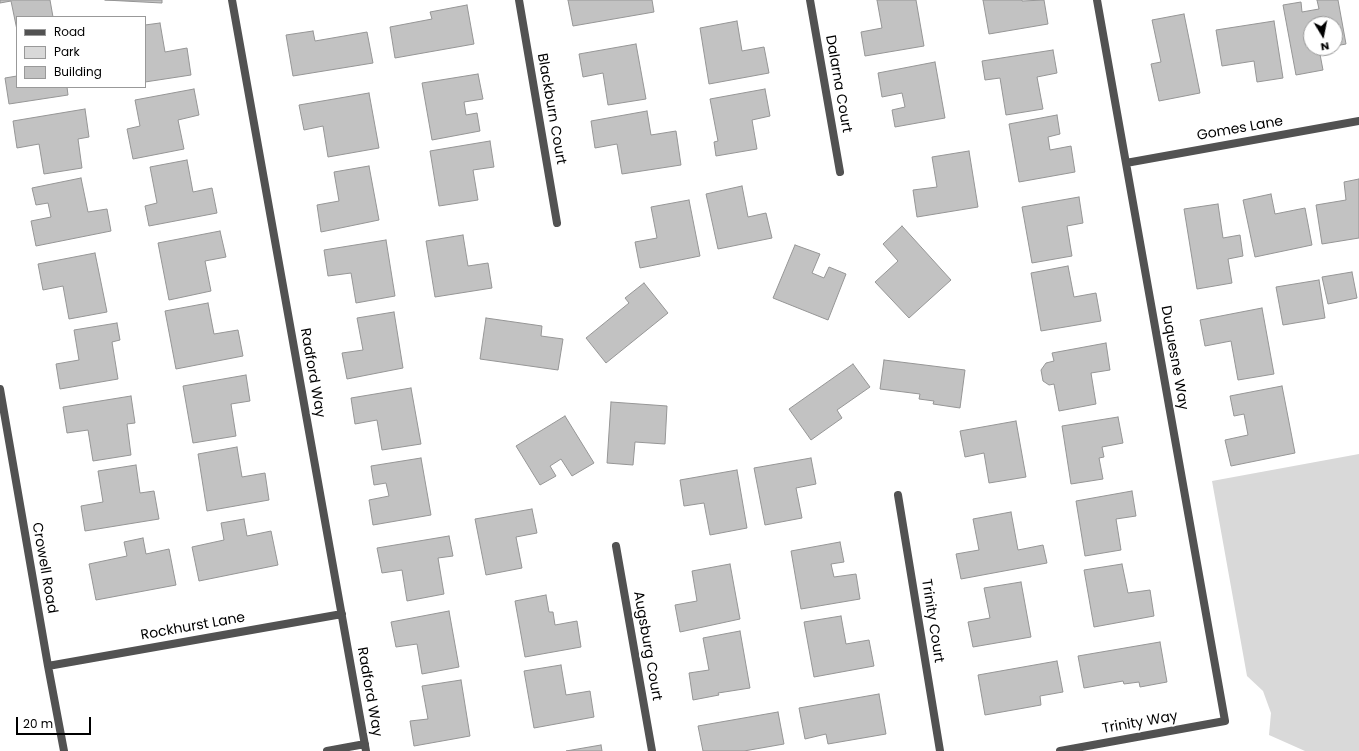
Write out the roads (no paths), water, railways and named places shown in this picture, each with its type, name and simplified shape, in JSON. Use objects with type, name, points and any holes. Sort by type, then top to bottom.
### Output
[{"type":"street","name":"Radford Way","points":[[232,0],[366,748]]},
{"type":"street","name":"Blackburn Court","points":[[519,0],[557,223]]},
{"type":"street","name":"Dalarna Court","points":[[810,0],[840,172]]},
{"type":"street","name":"Duquesne Way","points":[[1097,0],[1225,721]]},
{"type":"street","name":"Gomes Lane","points":[[1126,163],[1359,121]]},
{"type":"street","name":"Crowell Road","points":[[0,389],[64,751]]},
{"type":"street","name":"Trinity Court","points":[[898,495],[940,751]]},
{"type":"street","name":"Augsburg Court","points":[[616,546],[652,751]]},
{"type":"street","name":"Rockhurst Lane","points":[[48,666],[342,614]]},
{"type":"street","name":"Trinity Way","points":[[1060,751],[1225,721]]},
{"type":"street","points":[[327,751],[366,748]]}]
